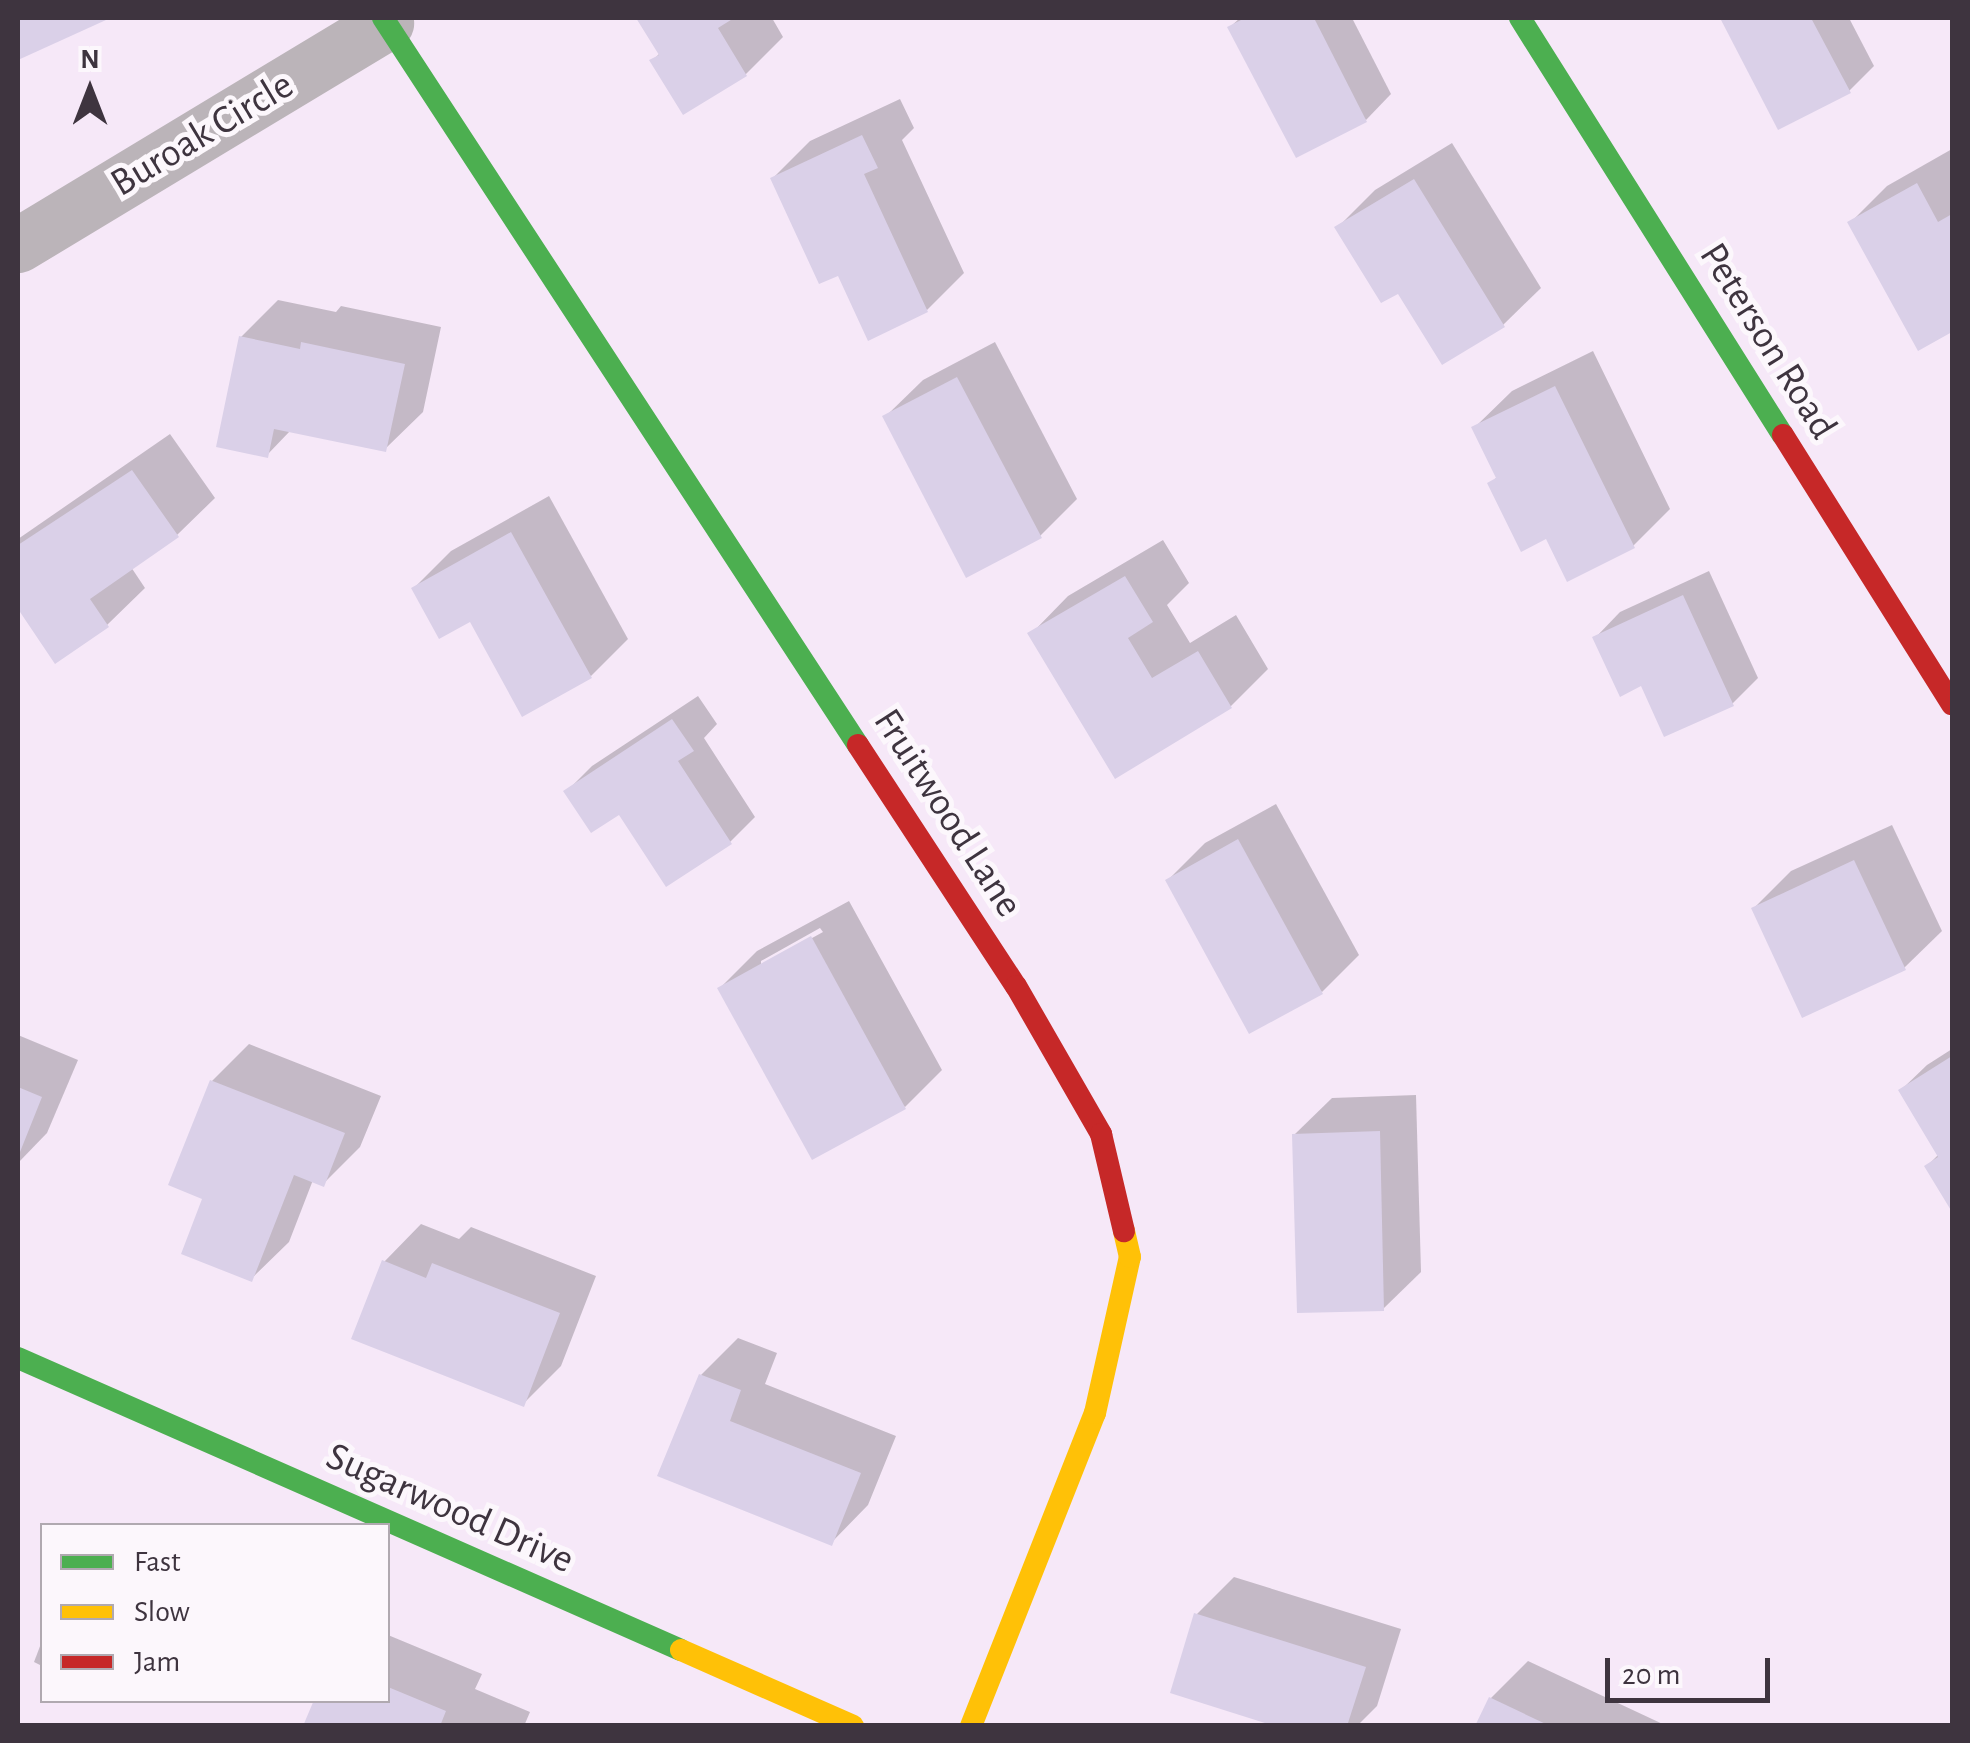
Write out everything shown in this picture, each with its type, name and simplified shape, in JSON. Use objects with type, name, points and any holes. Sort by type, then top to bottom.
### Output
[{"type":"street","name":"Peterson Road","points":[[1520,18],[1952,704]]},
{"type":"street","name":"Buroak Circle","points":[[18,245],[384,20]]},
{"type":"street","name":"Fruitwood Lane","points":[[384,20],[1006,969],[1101,1134],[1130,1258],[1095,1413],[971,1726]]},
{"type":"street","name":"Sugarwood Drive","points":[[18,1358],[852,1726]]},
{"type":"building","points":[[18,18],[105,18],[106,20],[18,60]]},
{"type":"building","points":[[636,18],[734,18],[718,28],[747,76],[683,115],[649,60],[659,55]]},
{"type":"building","points":[[1245,18],[1314,18],[1367,122],[1296,158],[1227,27]]},
{"type":"building","points":[[1720,18],[1811,18],[1851,93],[1778,130]]},
{"type":"building","points":[[862,135],[878,168],[864,174],[928,312],[868,341],[838,276],[819,284],[770,178]]},
{"type":"building","points":[[1414,179],[1505,327],[1442,365],[1398,294],[1381,303],[1334,227]]},
{"type":"building","points":[[1917,183],[1938,222],[1952,214],[1952,332],[1918,351],[1847,222]]},
{"type":"building","points":[[239,336],[300,349],[301,342],[405,364],[386,452],[274,429],[268,458],[216,447]]},
{"type":"building","points":[[957,377],[1042,538],[966,578],[882,416]]},
{"type":"building","points":[[1555,386],[1635,548],[1567,582],[1546,539],[1521,552],[1487,483],[1496,478],[1471,427]]},
{"type":"building","points":[[132,470],[179,537],[90,599],[109,627],[55,664],[18,609],[18,545]]},
{"type":"building","points":[[511,532],[592,678],[522,717],[470,622],[439,639],[411,588]]},
{"type":"building","points":[[1125,576],[1153,622],[1128,638],[1152,678],[1198,651],[1232,708],[1115,779],[1027,633]]},
{"type":"building","points":[[1683,595],[1734,706],[1664,737],[1641,686],[1620,697],[1592,637]]},
{"type":"building","points":[[672,719],[694,751],[678,761],[732,844],[666,887],[619,815],[591,833],[563,791]]},
{"type":"building","points":[[1238,839],[1323,994],[1249,1034],[1165,880]]},
{"type":"building","points":[[1854,860],[1906,970],[1802,1018],[1751,908]]},
{"type":"building","points":[[811,936],[906,1109],[812,1160],[717,988]]},
{"type":"building","points":[[1952,1056],[1952,1212],[1924,1166],[1938,1157],[1898,1090]]},
{"type":"building","points":[[210,1080],[345,1133],[324,1187],[294,1175],[252,1282],[181,1254],[202,1199],[168,1185]]},
{"type":"building","points":[[18,1087],[42,1097],[18,1157]]},
{"type":"building","points":[[1380,1131],[1384,1311],[1297,1313],[1292,1134]]},
{"type":"building","points":[[382,1260],[426,1278],[432,1263],[560,1313],[524,1407],[351,1339]]},
{"type":"building","points":[[699,1374],[741,1390],[730,1421],[861,1473],[832,1546],[657,1476]]},
{"type":"building","points":[[1194,1613],[1366,1667],[1347,1726],[1274,1726],[1170,1693]]},
{"type":"building","points":[[390,1688],[446,1711],[440,1726],[303,1726],[313,1703],[390,1703]]},
{"type":"building","points":[[1489,1697],[1550,1726],[1475,1726]]},
{"type":"traffic: fast","points":[[383,18],[858,745]]},
{"type":"traffic: fast","points":[[1520,18],[1783,435]]},
{"type":"traffic: fast","points":[[18,1358],[681,1650]]},
{"type":"traffic: slow","points":[[971,1726],[1095,1413],[1130,1257],[1124,1231]]},
{"type":"traffic: slow","points":[[681,1650],[853,1726]]},
{"type":"traffic: jam","points":[[1783,435],[1952,704]]},
{"type":"traffic: jam","points":[[858,745],[1016,986],[1101,1134],[1124,1231]]}]
